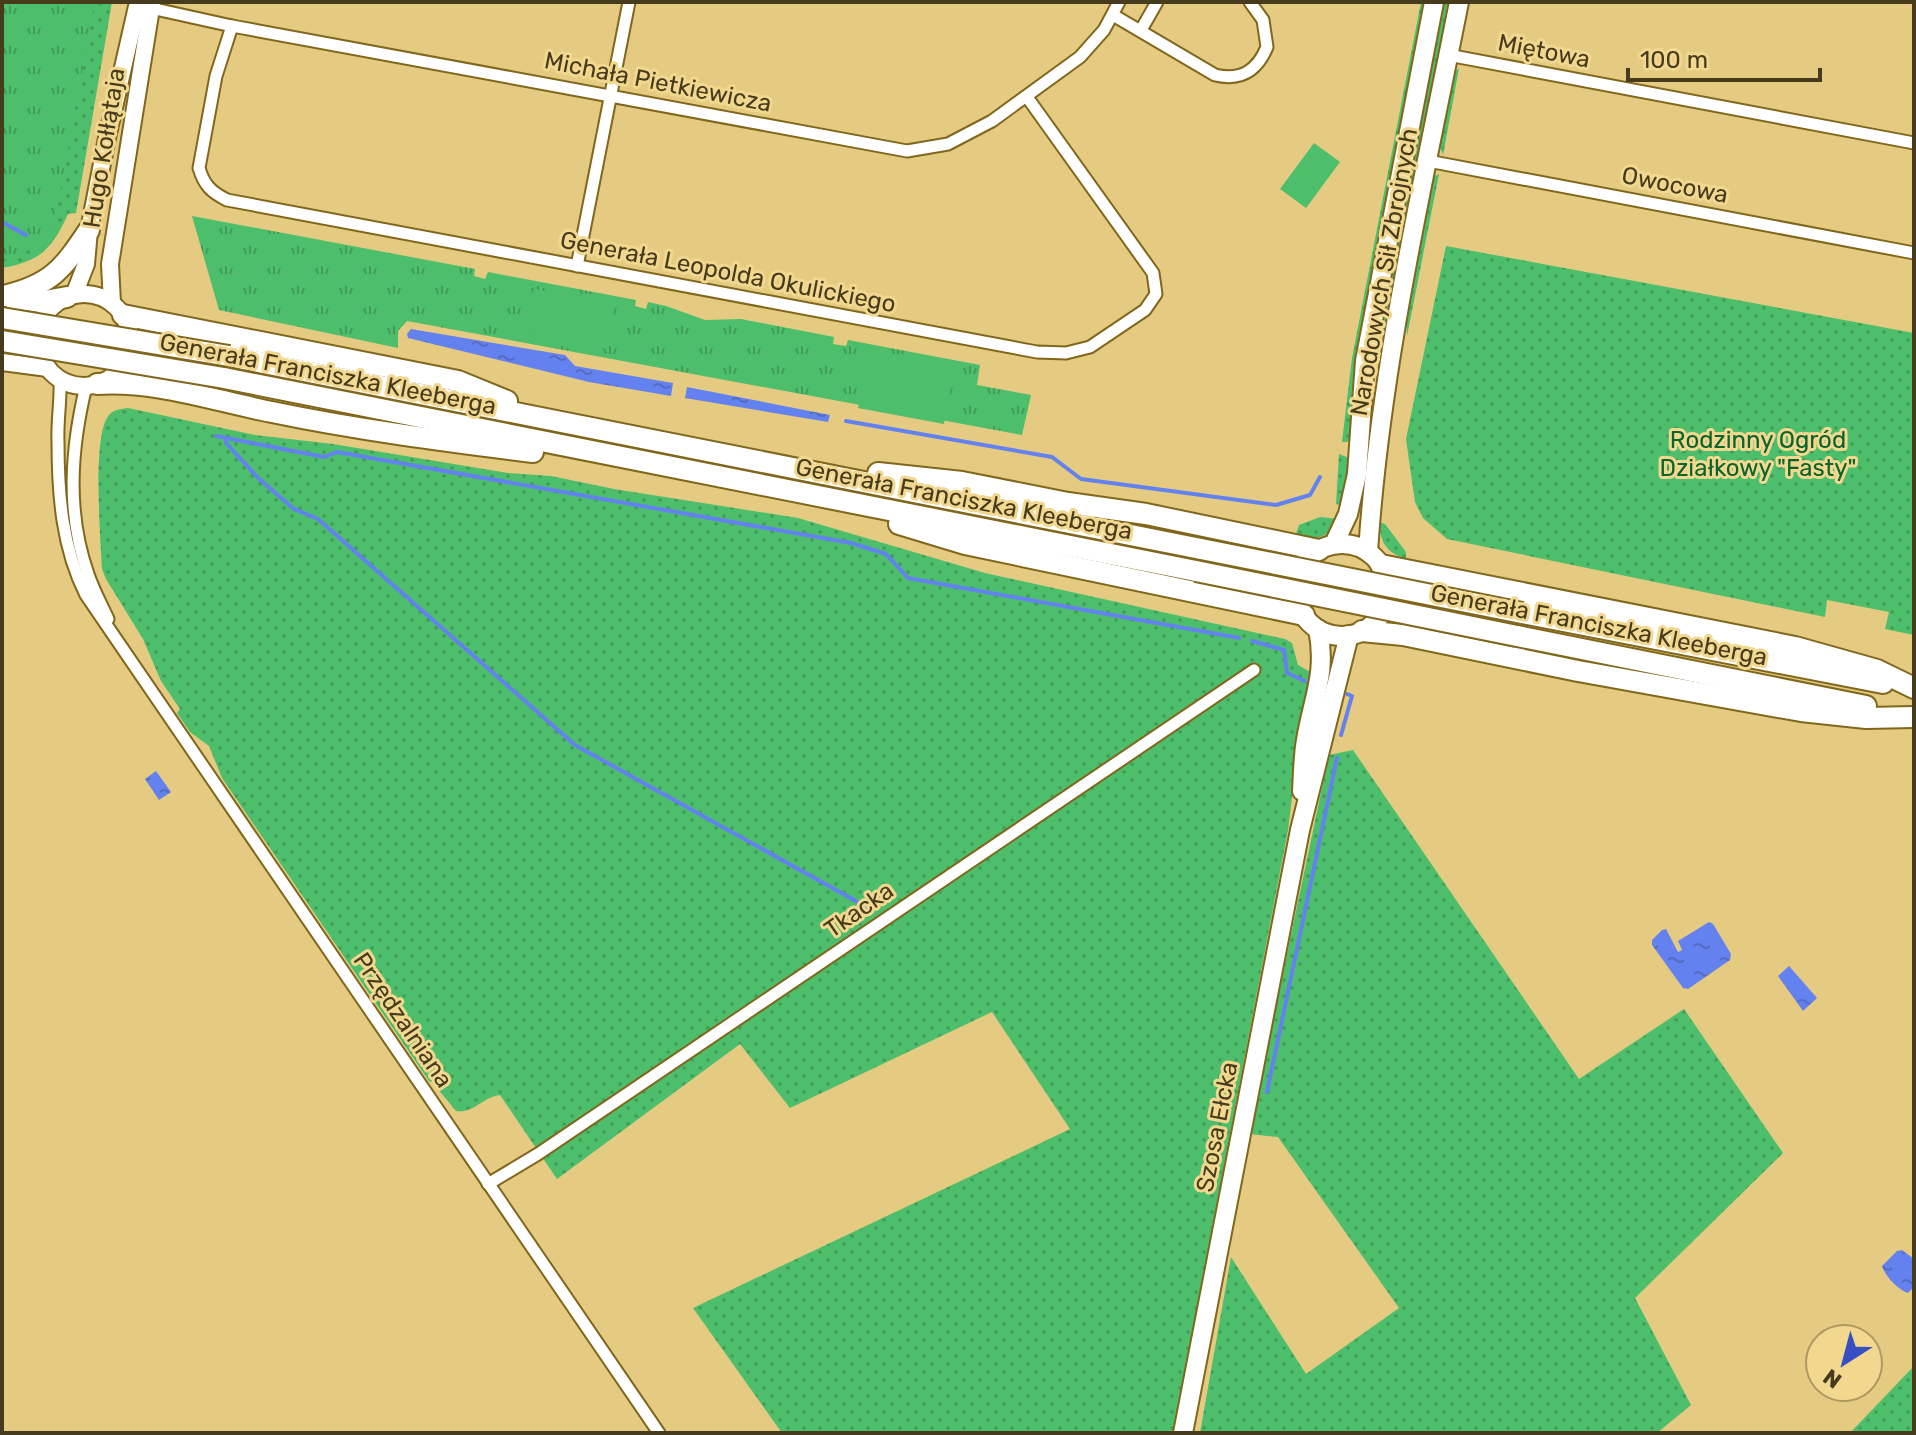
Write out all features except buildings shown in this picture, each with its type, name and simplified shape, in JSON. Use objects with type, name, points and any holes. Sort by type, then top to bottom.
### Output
[{"type":"highway","points":[[3,296],[48,281],[72,258],[89,230]]},
{"type":"highway","points":[[3,296],[40,302],[70,296]]},
{"type":"highway","points":[[117,309],[458,381],[555,420]]},
{"type":"highway","name":"Generała Franciszka Kleeberga","points":[[2,318],[229,356],[1914,688]]},
{"type":"highway","name":"Generała Franciszka Kleeberga","points":[[2,341],[224,378],[1914,717]]},
{"type":"highway","points":[[91,385],[143,385],[274,413],[446,442],[585,460],[640,461]]},
{"type":"highway","points":[[798,469],[846,469],[962,482],[1327,547]]},
{"type":"highway","points":[[823,498],[965,544],[1311,622]]},
{"type":"highway","points":[[1375,558],[1795,647],[1877,670],[1914,688]]},
{"type":"highway","points":[[1356,633],[1403,635],[1563,668],[1801,711],[1866,718],[1914,717]]},
{"type":"main road","name":"Narodowych Sił Zbrojnych","points":[[1327,547],[1348,514],[1357,474],[1369,338],[1434,2]]},
{"type":"main road","name":"Narodowych Sił Zbrojnych","points":[[1375,558],[1381,422],[1393,341],[1459,2]]},
{"type":"main road","points":[[1369,338],[1393,341]]},
{"type":"main road","points":[[1358,546],[1375,558],[1387,580],[1388,595],[1384,610],[1375,622],[1356,633],[1334,635],[1311,622],[1298,601],[1297,587],[1300,572],[1308,560],[1327,547],[1358,546]]},
{"type":"main road","name":"Szosa Ełcka","points":[[1300,830],[1309,725],[1323,664],[1311,622]]},
{"type":"main road","name":"Szosa Ełcka","points":[[1183,1433],[1300,830],[1321,745],[1356,633]]},
{"type":"main road","points":[[1309,725],[1313,739],[1321,745]]},
{"type":"street","points":[[577,266],[629,2]]},
{"type":"street","name":"Michała Pietkiewicza","points":[[145,5],[232,26],[907,151],[948,144],[967,136],[1027,97],[1095,42],[1119,2]]},
{"type":"street","points":[[1141,30],[1157,2]]},
{"type":"street","points":[[1113,15],[1215,75],[1234,77],[1245,75],[1255,68],[1267,47],[1263,20],[1250,2]]},
{"type":"street","name":"Hugo Kołłątaja","points":[[70,296],[86,264],[89,230],[107,138],[145,5]]},
{"type":"street","name":"Hugo Kołłątaja","points":[[117,309],[110,264],[145,5]]},
{"type":"street","name":"Generała Leopolda Okulickiego","points":[[232,26],[216,76],[199,168],[203,182],[213,193],[227,200],[1037,352],[1066,353],[1090,347],[1145,310],[1156,294],[1153,273],[1027,97]]},
{"type":"street","name":"Miętowa","points":[[1448,55],[1914,143]]},
{"type":"street","name":"Owocowa","points":[[1428,161],[1914,253]]},
{"type":"street","points":[[2,362],[91,385],[118,372],[129,350],[128,326],[117,309],[90,294],[70,296],[48,312],[39,334],[42,358],[54,374]]},
{"type":"street","name":"Przędzalniana","points":[[54,374],[61,407],[57,439],[63,523],[79,580],[97,612],[659,1433]]},
{"type":"street","name":"Przędzalniana","points":[[91,385],[74,434],[75,516],[88,575],[112,630]]},
{"type":"street","name":"Tkacka","points":[[488,1184],[538,1154],[1254,670]]},
{"type":"green space","points":[[2,2],[112,2],[76,213],[68,214],[44,252],[27,262],[2,268]]},
{"type":"green space","points":[[2,2],[74,2],[94,6],[52,237],[21,255],[2,259]]},
{"type":"green space","points":[[1421,2],[1426,2],[1357,358],[1352,437],[1342,442],[1352,358]]},
{"type":"green space","points":[[1442,2],[1451,2],[1387,332],[1378,331]]},
{"type":"green space","points":[[1459,68],[1443,155],[1439,144],[1453,74]]},
{"type":"green space","points":[[1314,143],[1340,162],[1306,208],[1280,189]]},
{"type":"green space","points":[[1439,174],[1407,336],[1406,314],[1431,185]]},
{"type":"green space","points":[[192,216],[475,269],[474,276],[485,279],[488,272],[636,300],[635,306],[646,309],[648,302],[705,320],[741,319],[834,337],[833,344],[846,346],[848,340],[980,365],[977,385],[1031,395],[1022,435],[407,321],[398,331],[398,348],[219,310]]},
{"type":"green space","name":"Rodzinny Ogród Działkowy \"Fasty\"","points":[[1446,246],[1914,333],[1914,635],[1885,629],[1889,612],[1827,600],[1825,617],[1447,539],[1423,518],[1415,502],[1406,439]]},
{"type":"green space","points":[[534,289],[615,305],[607,349],[525,332]]},
{"type":"green space","points":[[867,356],[954,372],[944,424],[858,408]]},
{"type":"green space","points":[[128,408],[255,435],[333,444],[508,473],[551,476],[798,518],[985,573],[1292,643],[1298,665],[1312,673],[1299,741],[1288,830],[1173,1433],[782,1433],[693,1308],[1070,1129],[992,1012],[790,1108],[740,1044],[557,1179],[500,1095],[468,1110],[456,1111],[429,1081],[222,778],[209,746],[190,732],[177,713],[180,709],[161,681],[143,639],[106,579],[102,569],[99,512],[101,442],[110,414]]},
{"type":"green space","points":[[1339,454],[1349,458],[1351,463],[1342,506],[1336,504]]},
{"type":"green space","points":[[1320,517],[1339,519],[1321,537],[1295,537],[1299,525]]},
{"type":"green space","points":[[1380,522],[1385,524],[1406,552],[1406,559],[1386,546]]},
{"type":"green space","points":[[1353,750],[1579,1079],[1684,1009],[1783,1153],[1635,1298],[1691,1405],[1657,1433],[1200,1433],[1231,1257],[1306,1374],[1399,1308],[1278,1137],[1249,1134],[1329,755]]},
{"type":"green space","points":[[1914,1366],[1914,1433],[1850,1433],[1879,1403],[1884,1403],[1884,1397]]},
{"type":"water","points":[[411,329],[565,355],[575,366],[673,383],[671,396],[589,382],[408,338]]},
{"type":"water","points":[[687,387],[830,415],[828,422],[685,398]]},
{"type":"water","points":[[156,771],[171,792],[159,800],[145,779]]},
{"type":"water","points":[[1709,922],[1731,954],[1730,960],[1688,989],[1683,988],[1652,945],[1652,940],[1666,929],[1678,952],[1682,950],[1678,941]]},
{"type":"water","points":[[1789,966],[1817,998],[1803,1011],[1778,976]]},
{"type":"water","points":[[1902,1250],[1914,1259],[1914,1287],[1908,1293],[1892,1282],[1882,1266]]},
{"type":"waterway","points":[[2,222],[26,235]]},
{"type":"waterway","points":[[846,421],[1052,457],[1081,479],[1276,505],[1310,495],[1320,477]]},
{"type":"waterway","points":[[216,436],[324,457],[337,452],[851,543],[886,554],[908,578],[1239,638]]},
{"type":"waterway","points":[[226,438],[226,443],[258,478],[294,509],[318,519],[575,745],[872,910]]},
{"type":"waterway","points":[[1252,641],[1284,650],[1287,673],[1305,681]]},
{"type":"waterway","points":[[1341,735],[1352,696],[1347,694]]},
{"type":"waterway","points":[[1267,1092],[1337,758]]}]
